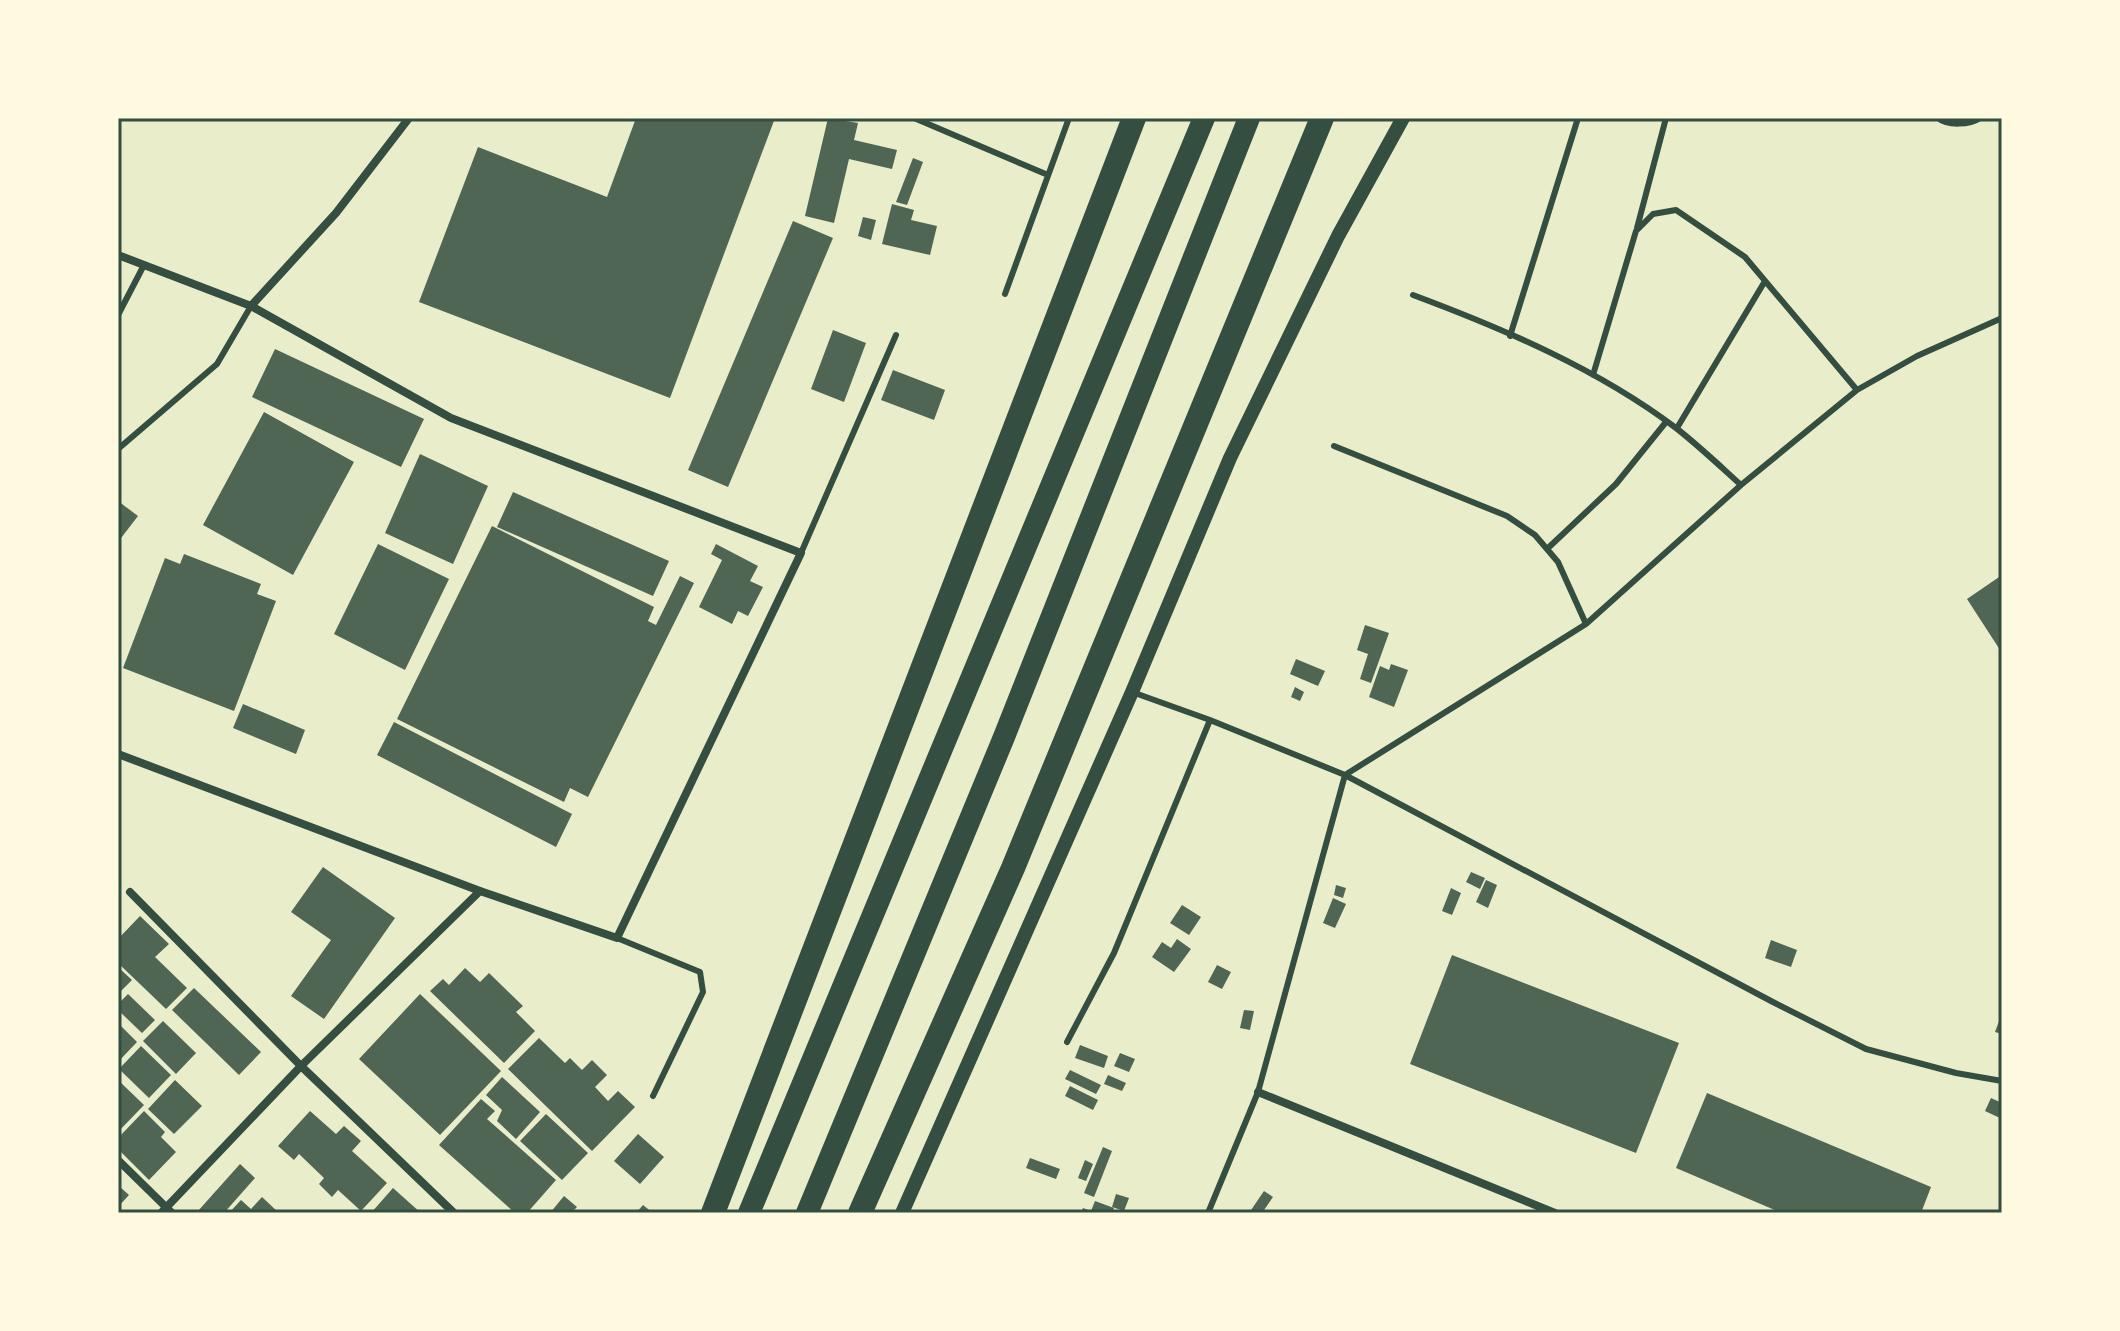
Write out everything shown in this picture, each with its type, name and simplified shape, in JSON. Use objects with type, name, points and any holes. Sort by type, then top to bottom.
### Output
[{"type":"highway","points":[[713,1213],[1134,118]]},
{"type":"highway","points":[[749,1213],[1204,118]]},
{"type":"highway","points":[[807,1213],[1004,737],[1249,118]]},
{"type":"highway","points":[[860,1213],[1019,854],[1322,118]]},
{"type":"street","points":[[251,306],[336,213],[409,118]]},
{"type":"street","points":[[902,1213],[1132,692],[1230,458],[1338,236],[1403,118]]},
{"type":"street","points":[[118,255],[251,306],[451,418],[801,553],[617,938],[480,891],[118,754]]},
{"type":"street","points":[[118,1160],[167,1211],[301,1066],[480,891]]},
{"type":"street","points":[[130,892],[301,1066],[454,1213]]},
{"type":"street","points":[[1258,1092],[1555,1213]]},
{"type":"lane","points":[[914,118],[1048,175]]},
{"type":"lane","points":[[1005,294],[1069,118]]},
{"type":"lane","points":[[1510,336],[1578,118]]},
{"type":"lane","points":[[1593,375],[1666,118]]},
{"type":"lane","points":[[1938,118],[1943,122],[1974,122],[1980,118]]},
{"type":"lane","points":[[1636,231],[1653,214],[1676,210],[1745,257],[1857,390]]},
{"type":"lane","points":[[118,315],[144,265]]},
{"type":"lane","points":[[1677,428],[1765,281]]},
{"type":"lane","points":[[1413,295],[1550,353],[1593,375],[1677,428],[1741,485]]},
{"type":"lane","points":[[118,449],[217,364],[251,306]]},
{"type":"lane","points":[[1208,1213],[1258,1092],[1345,775],[1586,624],[1741,485],[1857,390],[1917,356],[2002,318]]},
{"type":"lane","points":[[801,553],[896,335]]},
{"type":"lane","points":[[1547,549],[1616,484],[1666,422]]},
{"type":"lane","points":[[1334,446],[1507,516],[1535,535],[1558,562],[1586,624]]},
{"type":"lane","points":[[1132,692],[1345,775],[1866,1049],[1956,1073],[2002,1081]]},
{"type":"lane","points":[[1067,1042],[1114,953],[1210,720]]},
{"type":"lane","points":[[617,938],[700,972],[703,992],[653,1096]]},
{"type":"building","points":[[636,118],[775,118],[670,398],[419,302],[478,147],[607,197]]},
{"type":"building","points":[[828,118],[858,123],[854,140],[897,150],[892,169],[849,159],[834,223],[805,216]]},
{"type":"building","points":[[913,158],[923,162],[907,205],[896,202]]},
{"type":"building","points":[[892,204],[914,210],[911,220],[937,226],[930,255],[882,244]]},
{"type":"building","points":[[863,217],[876,220],[871,240],[858,236]]},
{"type":"building","points":[[793,221],[833,238],[728,487],[688,470]]},
{"type":"building","points":[[833,330],[866,343],[844,402],[811,389]]},
{"type":"building","points":[[275,349],[424,419],[401,467],[252,397]]},
{"type":"building","points":[[893,370],[945,390],[934,420],[881,400]]},
{"type":"building","points":[[264,412],[354,462],[293,575],[203,525]]},
{"type":"building","points":[[420,454],[488,486],[453,564],[385,533]]},
{"type":"building","points":[[513,492],[669,561],[653,596],[497,527]]},
{"type":"building","points":[[118,501],[138,516],[118,542]]},
{"type":"building","points":[[492,526],[654,607],[648,621],[656,625],[680,576],[694,583],[588,797],[570,788],[564,802],[397,719]]},
{"type":"building","points":[[378,544],[449,579],[405,670],[334,634]]},
{"type":"building","points":[[716,544],[758,566],[750,581],[763,587],[748,616],[738,611],[732,624],[699,607],[722,560],[711,554]]},
{"type":"building","points":[[184,554],[261,584],[257,594],[276,601],[234,711],[123,668],[165,558],[180,564]]},
{"type":"building","points":[[2002,575],[2002,653],[1967,599]]},
{"type":"building","points":[[1365,625],[1389,633],[1371,683],[1360,679],[1368,654],[1357,650]]},
{"type":"building","points":[[1296,659],[1325,671],[1318,686],[1290,674]]},
{"type":"building","points":[[1391,664],[1408,670],[1394,707],[1369,697],[1380,666],[1389,670]]},
{"type":"building","points":[[1295,687],[1304,692],[1300,701],[1291,697]]},
{"type":"building","points":[[243,704],[305,730],[296,754],[233,728]]},
{"type":"building","points":[[394,722],[572,814],[556,847],[377,755]]},
{"type":"building","points":[[323,867],[395,918],[324,1019],[291,996],[331,940],[291,912]]},
{"type":"building","points":[[1471,872],[1485,878],[1480,889],[1466,882]]},
{"type":"building","points":[[1486,880],[1497,885],[1488,908],[1476,902]]},
{"type":"building","points":[[1336,885],[1346,888],[1343,898],[1334,895]]},
{"type":"building","points":[[1451,888],[1461,893],[1452,915],[1442,911]]},
{"type":"building","points":[[1333,898],[1346,904],[1335,928],[1323,923]]},
{"type":"building","points":[[1182,905],[1201,917],[1189,935],[1170,923]]},
{"type":"building","points":[[140,916],[169,944],[155,957],[187,988],[166,1009],[118,963],[118,939]]},
{"type":"building","points":[[1177,939],[1191,949],[1174,972],[1152,957],[1162,942],[1171,948]]},
{"type":"building","points":[[1771,940],[1797,950],[1791,967],[1765,958]]},
{"type":"building","points":[[1452,955],[1679,1043],[1636,1153],[1410,1064]]},
{"type":"building","points":[[1217,965],[1231,972],[1222,989],[1208,982]]},
{"type":"building","points":[[118,967],[132,980],[118,994]]},
{"type":"building","points":[[465,968],[480,982],[489,973],[523,1006],[516,1012],[535,1031],[504,1063],[430,991],[443,979],[449,985]]},
{"type":"building","points":[[194,988],[261,1052],[239,1075],[172,1010]]},
{"type":"building","points":[[128,994],[155,1020],[142,1033],[118,1010],[118,1004]]},
{"type":"building","points":[[420,994],[501,1071],[440,1135],[359,1059]]},
{"type":"building","points":[[1244,1010],[1254,1011],[1250,1030],[1240,1028]]},
{"type":"building","points":[[2002,1013],[2002,1034],[1995,1032]]},
{"type":"building","points":[[163,1021],[196,1053],[176,1074],[143,1041]]},
{"type":"building","points":[[118,1023],[137,1042],[118,1062]]},
{"type":"building","points":[[539,1038],[565,1063],[570,1058],[582,1070],[592,1060],[607,1075],[595,1087],[608,1101],[618,1091],[635,1107],[592,1151],[508,1069]]},
{"type":"building","points":[[1080,1045],[1108,1056],[1104,1068],[1075,1058]]},
{"type":"building","points":[[141,1046],[171,1075],[149,1098],[119,1069]]},
{"type":"building","points":[[1120,1053],[1135,1059],[1129,1072],[1114,1066]]},
{"type":"building","points":[[1070,1070],[1101,1085],[1096,1094],[1065,1079]]},
{"type":"building","points":[[1108,1075],[1126,1083],[1122,1091],[1104,1084]]},
{"type":"building","points":[[502,1077],[540,1112],[516,1139],[497,1121],[502,1110],[486,1095]]},
{"type":"building","points":[[118,1080],[144,1105],[118,1132]]},
{"type":"building","points":[[175,1080],[202,1106],[174,1134],[148,1109]]},
{"type":"building","points":[[1070,1086],[1098,1100],[1093,1110],[1065,1096]]},
{"type":"building","points":[[1707,1093],[1931,1187],[1921,1213],[1782,1213],[1676,1168]]},
{"type":"building","points":[[1991,1098],[2002,1103],[2002,1119],[1985,1111]]},
{"type":"building","points":[[481,1099],[495,1111],[487,1119],[556,1180],[527,1213],[515,1213],[439,1145]]},
{"type":"building","points":[[144,1111],[165,1132],[161,1137],[176,1152],[149,1180],[118,1149],[118,1138]]},
{"type":"building","points":[[310,1111],[336,1134],[344,1126],[361,1141],[352,1151],[387,1183],[361,1211],[338,1190],[332,1197],[319,1184],[324,1178],[299,1154],[294,1160],[278,1146]]},
{"type":"building","points":[[546,1114],[588,1153],[562,1180],[520,1141]]},
{"type":"building","points":[[638,1134],[664,1157],[640,1184],[614,1161]]},
{"type":"building","points":[[1103,1147],[1112,1151],[1094,1197],[1084,1193]]},
{"type":"building","points":[[1030,1158],[1060,1169],[1056,1179],[1026,1168]]},
{"type":"building","points":[[1085,1160],[1093,1164],[1086,1181],[1078,1178]]},
{"type":"building","points":[[240,1164],[255,1178],[224,1213],[200,1213],[198,1211]]},
{"type":"building","points":[[118,1185],[129,1195],[118,1207]]},
{"type":"building","points":[[393,1188],[421,1213],[371,1213]]},
{"type":"building","points":[[1264,1191],[1273,1197],[1262,1213],[1249,1213]]},
{"type":"building","points":[[1116,1194],[1129,1198],[1124,1211],[1112,1207]]},
{"type":"building","points":[[564,1196],[577,1207],[571,1213],[550,1213]]},
{"type":"building","points":[[262,1197],[279,1213],[229,1213],[241,1200],[251,1209]]},
{"type":"building","points":[[1095,1201],[1114,1208],[1112,1213],[1081,1213],[1083,1208],[1091,1211]]},
{"type":"building","points":[[643,1205],[653,1213],[636,1213]]}]
